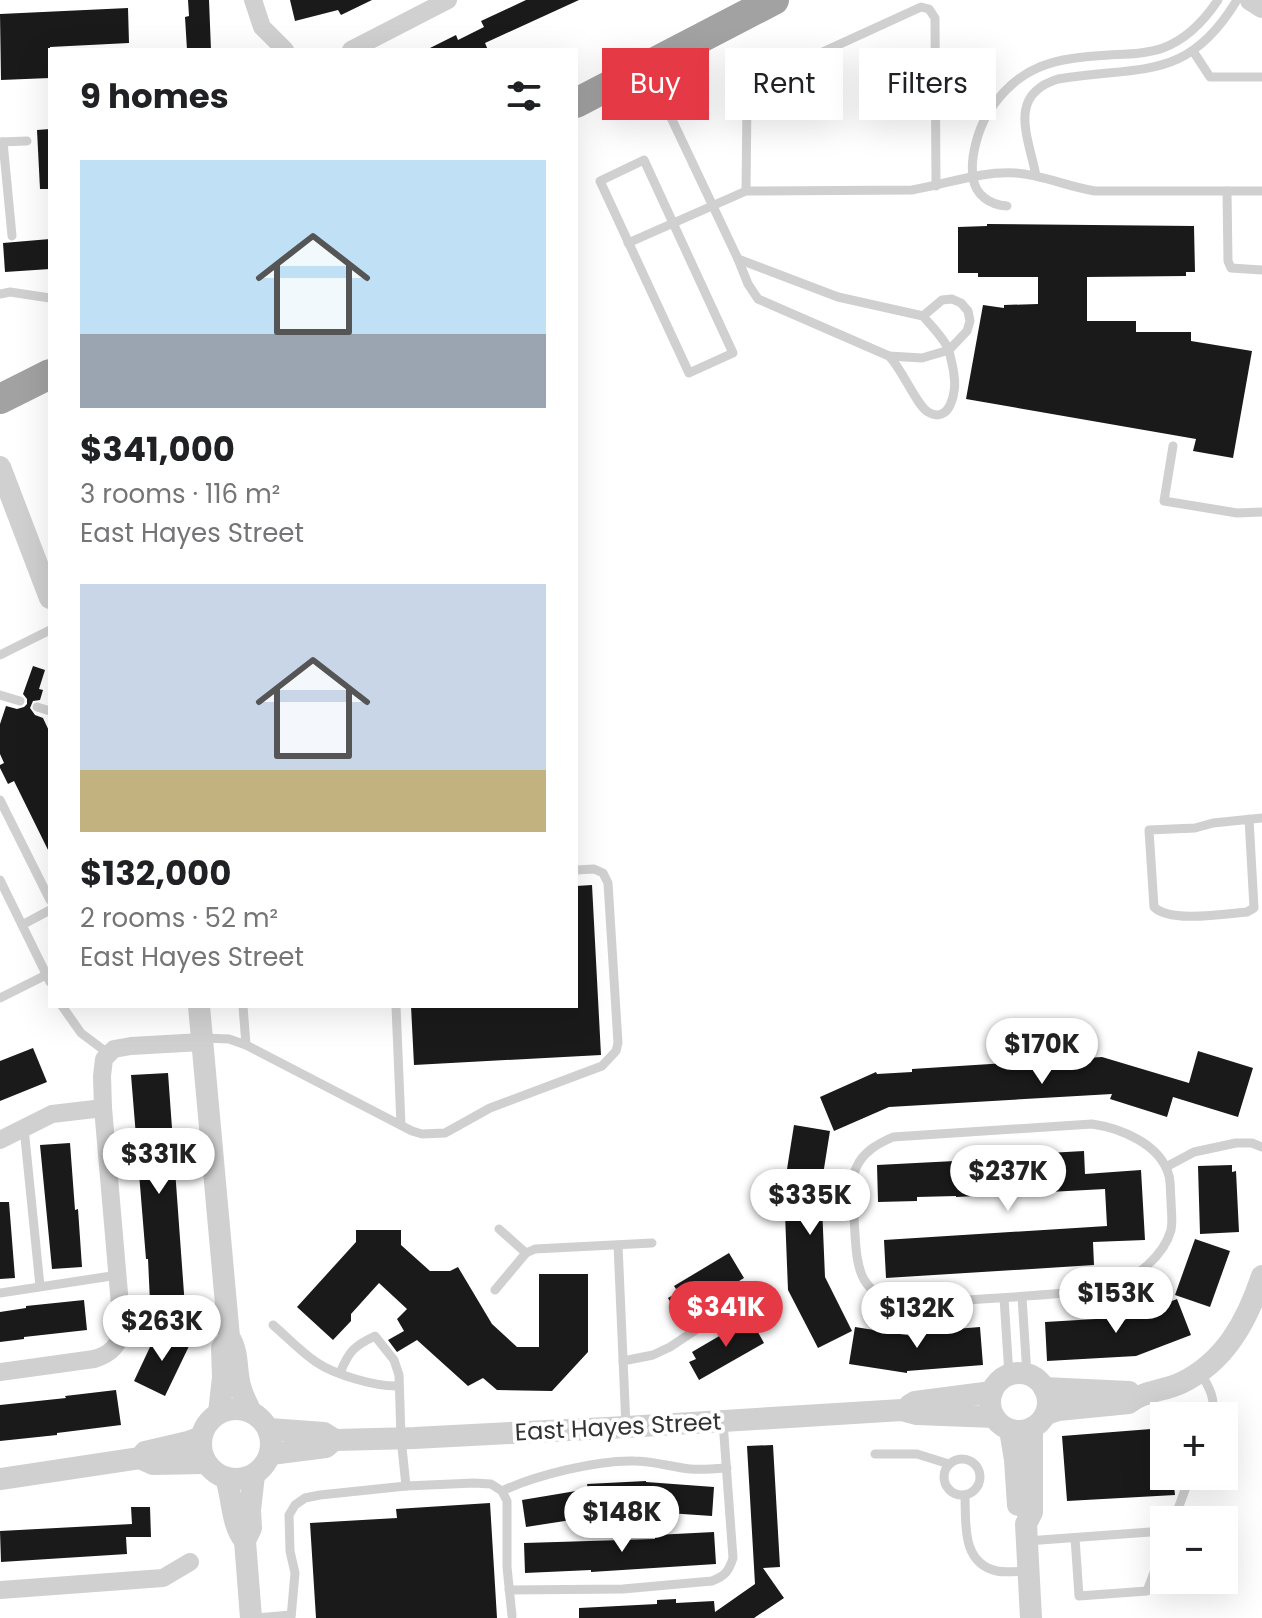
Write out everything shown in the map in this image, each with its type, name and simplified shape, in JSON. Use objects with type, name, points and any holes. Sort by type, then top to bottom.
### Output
[{"type":"highway","points":[[682,48],[774,0]]},
{"type":"highway","points":[[578,102],[602,89]]},
{"type":"highway","points":[[0,399],[48,375]]},
{"type":"street","points":[[253,0],[262,27],[283,48]]},
{"type":"street","points":[[355,48],[448,0]]},
{"type":"street","points":[[1251,0],[1262,7]]},
{"type":"street","points":[[0,467],[48,593]]},
{"type":"street","points":[[199,1008],[229,1337],[235,1346],[239,1382],[251,1412]]},
{"type":"street","points":[[0,1372],[106,1355],[116,1347],[122,1328],[103,1108],[104,1059],[114,1049],[202,1040]]},
{"type":"street","points":[[0,1140],[52,1114],[103,1108]]},
{"type":"street","name":"East Hayes Street","points":[[269,1429],[324,1433],[335,1440],[723,1422],[902,1410],[917,1414],[1020,1422],[1058,1410],[1129,1403],[1137,1396],[1170,1387],[1200,1372],[1224,1351],[1240,1329],[1262,1276]]},
{"type":"street","points":[[219,1413],[222,1348],[229,1337]]},
{"type":"street","points":[[1020,1422],[1048,1406],[1047,1395],[1027,1379]]},
{"type":"street","points":[[1020,1422],[990,1403],[997,1384],[1027,1379],[1127,1391],[1137,1396]]},
{"type":"street","name":"East Hayes Street","points":[[902,1410],[915,1402],[992,1392]]},
{"type":"street","points":[[240,1408],[251,1412],[269,1429],[271,1454],[264,1467],[254,1475],[226,1478],[206,1463],[201,1450],[205,1426],[225,1410],[240,1408]]},
{"type":"street","points":[[1020,1422],[1032,1512],[1027,1533],[1031,1618]]},
{"type":"street","points":[[140,1458],[145,1452],[201,1437]]},
{"type":"street","name":"East Hayes Street","points":[[271,1454],[326,1447],[335,1440]]},
{"type":"street","points":[[0,1479],[140,1458],[153,1464],[206,1463]]},
{"type":"street","points":[[245,1541],[251,1528],[254,1475]]},
{"type":"street","points":[[226,1478],[238,1532],[245,1541],[254,1618]]},
{"type":"street","points":[[0,1590],[163,1578],[190,1562]]},
{"type":"lane","points":[[1007,206],[989,202],[981,195],[973,176],[974,153],[985,118],[1010,86],[1026,74],[1053,62],[1163,48],[1198,26],[1218,0]]},
{"type":"lane","points":[[1036,176],[1024,119],[1024,111],[1032,96],[1048,82],[1058,79],[1154,67],[1174,61],[1193,51],[1213,34],[1237,0]]},
{"type":"lane","points":[[746,191],[747,100],[752,87],[921,7],[929,9],[935,18],[936,186]]},
{"type":"lane","points":[[1193,51],[1210,77],[1262,77]]},
{"type":"lane","points":[[1114,55],[1114,73]]},
{"type":"lane","points":[[673,120],[748,284],[758,299],[889,356],[922,358],[949,350],[967,331],[970,321],[968,311],[952,299],[942,300],[923,316]]},
{"type":"lane","points":[[12,236],[2,142],[27,141]]},
{"type":"lane","points":[[644,160],[673,222],[733,353],[689,373],[600,181],[644,160]]},
{"type":"lane","points":[[628,243],[746,191],[912,190],[999,173],[1036,176],[1095,191],[1262,191]]},
{"type":"lane","points":[[1227,191],[1228,261],[1231,268],[1262,270]]},
{"type":"lane","points":[[738,259],[838,297],[923,316],[949,350],[954,374],[949,409],[935,415],[925,411],[889,356]]},
{"type":"lane","points":[[0,294],[10,292],[48,298]]},
{"type":"lane","points":[[1173,446],[1164,501],[1237,513],[1262,512]]},
{"type":"lane","points":[[0,655],[48,631]]},
{"type":"lane","points":[[0,695],[20,701]]},
{"type":"lane","points":[[37,707],[48,710]]},
{"type":"lane","points":[[0,800],[48,896]]},
{"type":"lane","points":[[1249,819],[1254,908],[1247,912],[1178,916],[1160,913],[1154,907],[1149,830],[1195,828],[1213,823],[1249,819],[1262,818]]},
{"type":"lane","points":[[202,1040],[229,1039],[246,1045],[422,1134],[445,1133],[490,1108],[602,1066],[616,1051],[618,1043],[608,883],[603,873],[594,869],[578,870]]},
{"type":"lane","points":[[0,880],[48,978],[0,998]]},
{"type":"lane","points":[[22,925],[48,911]]},
{"type":"lane","points":[[63,1008],[81,1033],[109,1054]]},
{"type":"lane","points":[[243,1008],[246,1045]]},
{"type":"lane","points":[[396,1008],[401,1125]]},
{"type":"lane","points":[[1092,1124],[1127,1134],[1155,1152],[1166,1167],[1170,1177],[1170,1232],[1159,1252],[1146,1266],[1128,1280],[1107,1289],[910,1303],[879,1296],[862,1276],[856,1261],[851,1183],[856,1166],[867,1152],[893,1137],[1092,1124]]},
{"type":"lane","points":[[24,1128],[40,1286]]},
{"type":"lane","points":[[1166,1167],[1194,1152],[1236,1143],[1252,1143],[1262,1147]]},
{"type":"lane","points":[[499,1229],[526,1253]]},
{"type":"lane","points":[[495,1290],[526,1253],[535,1249],[652,1243]]},
{"type":"lane","points":[[618,1245],[626,1427]]},
{"type":"lane","points":[[0,1293],[118,1275]]},
{"type":"lane","points":[[1022,1297],[1027,1379]]},
{"type":"lane","points":[[1004,1298],[1027,1379]]},
{"type":"lane","points":[[623,1361],[662,1351],[730,1307]]},
{"type":"lane","points":[[273,1325],[316,1362],[340,1373],[399,1386]]},
{"type":"lane","points":[[340,1373],[357,1345],[375,1336],[394,1360],[399,1375],[406,1486]]},
{"type":"lane","points":[[1200,1372],[1211,1391],[1213,1402]]},
{"type":"lane","points":[[509,1590],[623,1589],[712,1581],[723,1577],[730,1569],[733,1558],[723,1422]]},
{"type":"lane","points":[[875,1454],[917,1454],[949,1464]]},
{"type":"lane","points":[[966,1459],[976,1466],[979,1484],[971,1493],[954,1494],[945,1486],[943,1474],[949,1464],[954,1460],[966,1459]]},
{"type":"lane","points":[[502,1491],[519,1483],[598,1463],[632,1461],[686,1468],[727,1468]]},
{"type":"lane","points":[[254,1618],[291,1616],[295,1573],[290,1551],[289,1515],[295,1505],[305,1498],[406,1486],[474,1483],[491,1484],[502,1491],[507,1501],[512,1616]]},
{"type":"lane","points":[[965,1495],[967,1542],[971,1554],[980,1564],[997,1571],[1029,1571]]},
{"type":"lane","points":[[1027,1533],[1075,1538],[1150,1532]]},
{"type":"lane","points":[[1075,1538],[1079,1596],[1147,1591],[1150,1583]]},
{"type":"building","points":[[188,0],[209,0],[211,48],[187,48],[185,17],[189,16]]},
{"type":"building","points":[[290,0],[372,0],[341,15],[338,10],[295,21]]},
{"type":"building","points":[[526,0],[579,0],[485,43],[487,48],[430,48],[456,35],[458,40],[484,27],[481,21]]},
{"type":"building","points":[[128,8],[129,43],[50,47],[48,78],[1,80],[0,14]]},
{"type":"building","points":[[48,129],[48,189],[40,189],[37,130]]},
{"type":"building","points":[[987,224],[1194,226],[1195,272],[1186,272],[1186,276],[1087,277],[1087,321],[1136,321],[1136,332],[1191,332],[1191,341],[1252,351],[1233,458],[1193,451],[1196,439],[966,399],[983,305],[1004,308],[1004,305],[1038,304],[1038,277],[978,277],[978,273],[958,273],[958,227]]},
{"type":"building","points":[[48,239],[48,269],[5,272],[3,243]]},
{"type":"building","points":[[33,666],[45,670],[39,689],[43,690],[40,700],[33,701],[30,708],[35,715],[43,718],[48,729],[48,850],[14,781],[8,784],[0,768],[4,763],[0,754],[0,724],[6,706],[17,709],[27,704],[23,694]]},
{"type":"building","points":[[592,885],[601,1055],[414,1065],[411,1008],[578,1008],[578,886]]},
{"type":"building","points":[[33,1048],[47,1082],[0,1101],[0,1061]]},
{"type":"building","points":[[1198,1051],[1253,1068],[1238,1117],[1173,1097],[1167,1117],[1110,1099],[1112,1094],[889,1107],[834,1131],[820,1097],[876,1072],[1102,1057],[1189,1083]]},
{"type":"building","points":[[168,1073],[186,1321],[151,1323],[131,1075]]},
{"type":"building","points":[[794,1125],[830,1131],[818,1206],[822,1206],[825,1277],[852,1331],[818,1348],[788,1290],[784,1188]]},
{"type":"building","points":[[70,1143],[82,1267],[52,1269],[40,1145]]},
{"type":"building","points":[[1084,1151],[1085,1174],[1141,1170],[1145,1240],[1093,1242],[1094,1265],[886,1278],[884,1240],[1107,1226],[1105,1189],[917,1197],[917,1201],[878,1202],[877,1165]]},
{"type":"building","points":[[1232,1165],[1232,1172],[1236,1171],[1239,1232],[1200,1234],[1198,1166]]},
{"type":"building","points":[[0,1202],[9,1202],[15,1278],[0,1279]]},
{"type":"building","points":[[356,1230],[401,1230],[401,1245],[430,1271],[450,1271],[458,1267],[492,1324],[517,1347],[539,1347],[539,1274],[588,1274],[588,1352],[552,1391],[497,1390],[483,1378],[468,1386],[417,1340],[397,1352],[388,1340],[404,1331],[397,1319],[407,1309],[379,1283],[333,1340],[297,1307],[356,1242]]},
{"type":"building","points":[[1195,1239],[1230,1251],[1210,1307],[1175,1295]]},
{"type":"building","points":[[729,1253],[744,1278],[679,1317],[668,1298],[678,1292],[674,1286]]},
{"type":"building","points":[[1177,1299],[1191,1335],[1136,1356],[1047,1361],[1045,1322],[1113,1318],[1114,1324]]},
{"type":"building","points":[[84,1300],[87,1330],[0,1342],[0,1312]]},
{"type":"building","points":[[750,1318],[764,1343],[699,1380],[689,1362],[696,1359],[692,1352]]},
{"type":"building","points":[[855,1327],[919,1337],[918,1332],[980,1327],[983,1365],[907,1373],[849,1364]]},
{"type":"building","points":[[158,1330],[190,1344],[165,1396],[134,1381]]},
{"type":"building","points":[[116,1390],[121,1425],[0,1441],[0,1405]]},
{"type":"building","points":[[1150,1429],[1150,1490],[1174,1490],[1175,1495],[1067,1501],[1062,1436]]},
{"type":"building","points":[[773,1445],[780,1567],[763,1568],[784,1598],[754,1618],[579,1618],[579,1608],[657,1604],[657,1600],[676,1599],[676,1603],[714,1601],[715,1612],[755,1584],[747,1446]]},
{"type":"building","points":[[646,1481],[714,1487],[712,1516],[653,1512],[654,1508],[583,1512],[584,1518],[526,1527],[522,1500],[588,1489],[587,1484]]},
{"type":"building","points":[[490,1503],[497,1618],[316,1618],[310,1523],[397,1518],[396,1509]]},
{"type":"building","points":[[131,1507],[150,1507],[151,1537],[126,1537],[127,1554],[1,1562],[0,1531],[132,1524]]},
{"type":"building","points":[[714,1532],[716,1564],[525,1573],[524,1543],[655,1539],[655,1535]]}]
